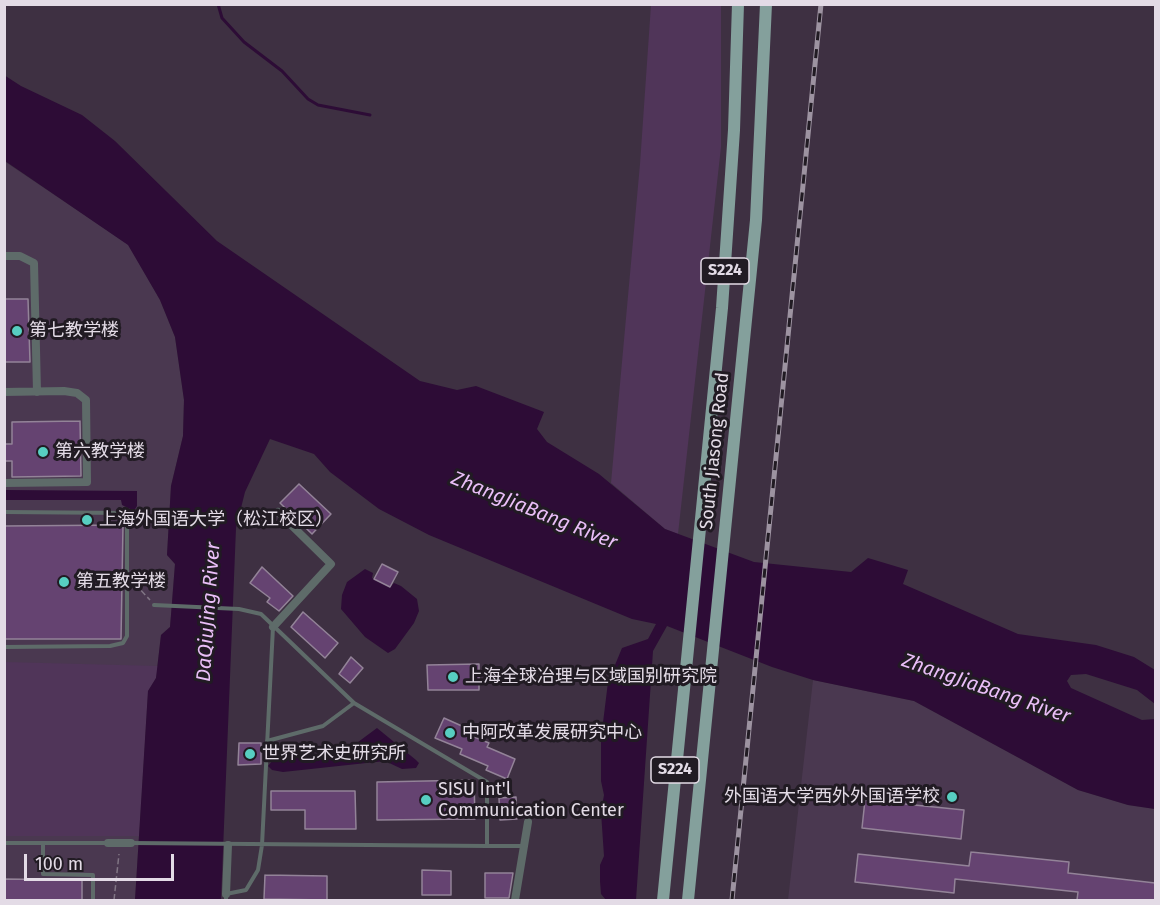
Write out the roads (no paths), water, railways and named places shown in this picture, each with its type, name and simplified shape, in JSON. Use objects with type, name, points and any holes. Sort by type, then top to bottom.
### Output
[{"type":"main road","name":"South Jiasong Road","points":[[663,900],[729,219],[738,4]]},
{"type":"main road","name":"South Jiasong Road","points":[[688,900],[756,220],[766,4]]},
{"type":"street","points":[[4,256],[20,256],[34,263],[36,392]]},
{"type":"street","points":[[4,392],[77,393],[86,400],[87,482],[4,483]]},
{"type":"street","points":[[273,627],[331,564],[278,512]]},
{"type":"street","points":[[515,900],[528,822]]},
{"type":"street","points":[[108,843],[131,843]]},
{"type":"street","points":[[226,897],[228,845]]},
{"type":"lane","points":[[4,512],[127,513],[127,636],[123,643],[110,646],[4,646]]},
{"type":"lane","points":[[154,605],[239,609],[261,614],[354,703],[487,782],[487,846]]},
{"type":"lane","points":[[226,897],[246,890],[258,870],[262,845],[273,627]]},
{"type":"lane","points":[[267,741],[322,726],[354,703]]},
{"type":"lane","points":[[4,843],[108,843]]},
{"type":"lane","points":[[43,843],[43,874],[93,875],[93,900]]},
{"type":"lane","points":[[131,843],[524,846]]},
{"type":"water","points":[[4,75],[21,86],[82,115],[115,141],[217,241],[420,381],[457,390],[476,386],[544,412],[537,429],[547,442],[599,474],[665,529],[754,562],[851,572],[868,558],[908,570],[903,584],[1018,634],[1096,645],[1134,657],[1155,670],[1155,704],[1137,690],[1086,674],[1071,675],[1067,681],[1071,688],[1142,720],[1155,719],[1155,809],[1128,805],[1078,790],[914,701],[813,680],[772,667],[667,626],[653,651],[636,900],[606,900],[601,894],[600,881],[600,865],[604,856],[601,812],[604,795],[601,781],[601,739],[608,682],[622,648],[648,639],[656,624],[632,619],[429,535],[379,509],[330,472],[314,454],[270,439],[245,492],[236,528],[221,900],[135,900],[148,691],[156,678],[161,635],[170,627],[175,564],[167,555],[171,486],[183,436],[184,400],[175,337],[160,300],[128,245],[5,161]]},
{"type":"water","points":[[6,490],[137,491],[137,506],[134,511],[122,505],[121,500],[6,500]]},
{"type":"water","points":[[365,569],[373,573],[372,578],[390,587],[394,583],[401,586],[417,599],[419,611],[414,623],[395,649],[388,653],[365,637],[341,609],[342,595],[347,582]]},
{"type":"water","points":[[377,728],[419,763],[416,768],[402,769],[385,761],[283,772],[272,770],[268,766],[273,760],[330,754],[350,748]]},
{"type":"waterway","points":[[218,4],[222,18],[244,42],[282,71],[308,99],[318,105],[370,115]]},
{"type":"railway","points":[[732,900],[821,4]]},
{"type":"place","name":"第七教学楼","points":[[17,331]]},
{"type":"place","name":"第六教学楼","points":[[43,452]]},
{"type":"place","name":"上海外国语大学（松江校区）","points":[[87,520]]},
{"type":"place","name":"第五教学楼","points":[[64,582]]},
{"type":"place","name":"上海全球冶理与区域国别研究院","points":[[453,677]]},
{"type":"place","name":"中阿改革发展研究中心","points":[[450,733]]},
{"type":"place","name":"世界艺术史研究所","points":[[250,754]]},
{"type":"place","name":"外国语大学西外外国语学校","points":[[952,797]]},
{"type":"place","name":"SISU Int'l Communication Center","points":[[426,800]]},
{"type":"water label","name":"ZhangJiaBang River","points":[[534,511]]},
{"type":"water label","name":"DaQiuJing River","points":[[209,612]]},
{"type":"water label","name":"ZhangJiaBang River","points":[[986,689]]}]
